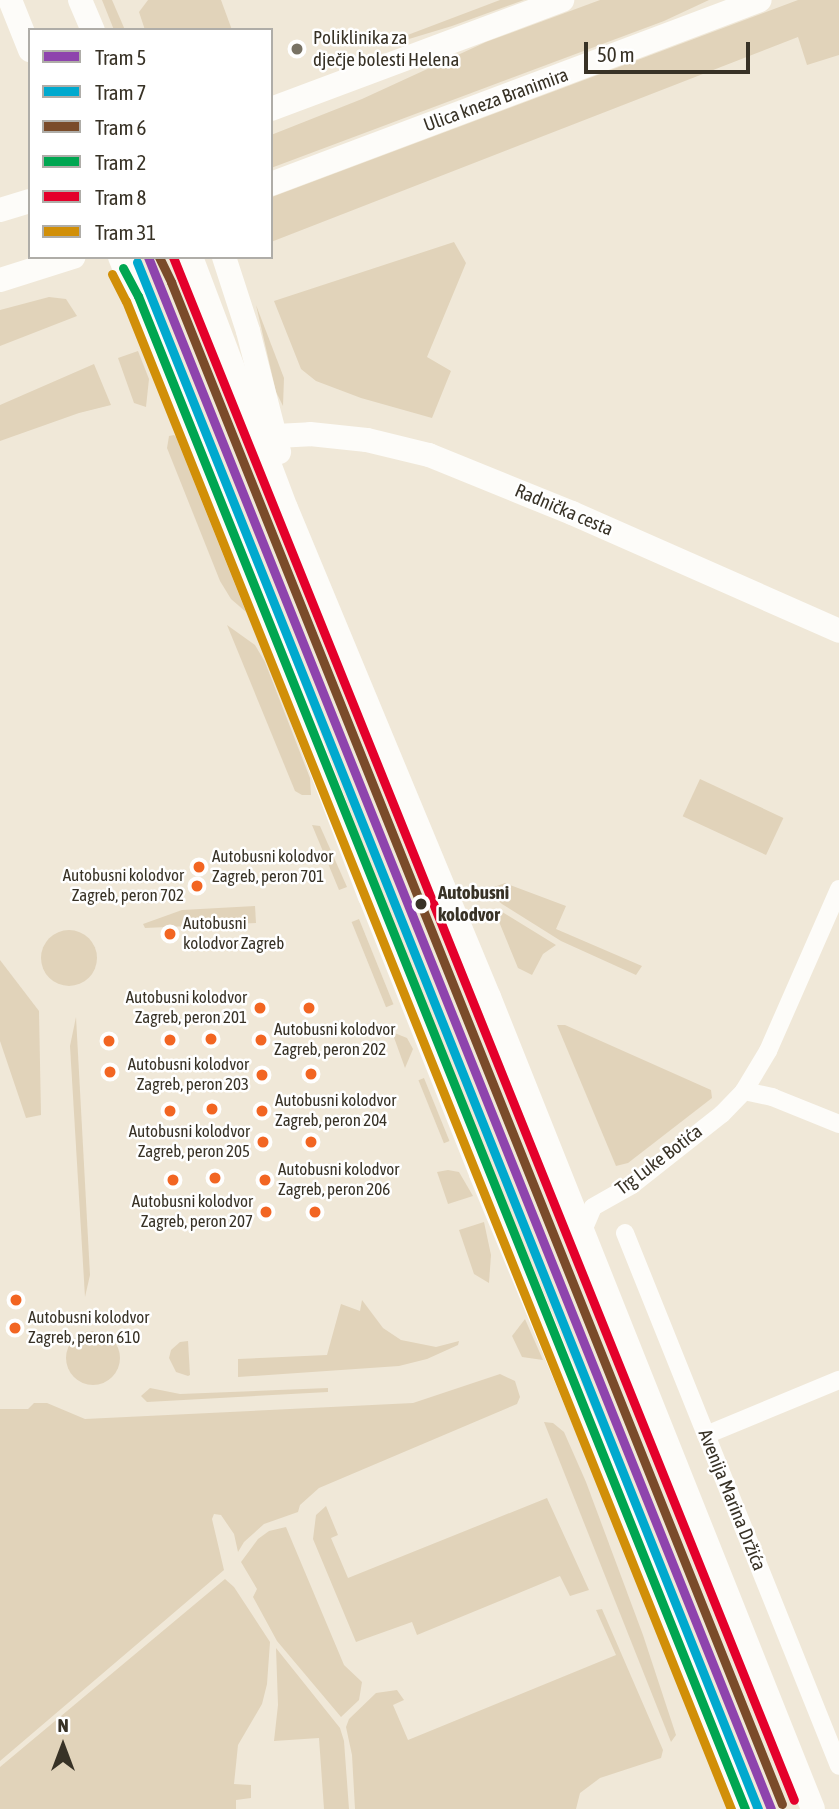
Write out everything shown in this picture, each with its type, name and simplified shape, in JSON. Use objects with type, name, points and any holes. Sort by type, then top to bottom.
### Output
[{"type":"main road","points":[[10,0],[28,45]]},
{"type":"main road","points":[[80,0],[92,28]]},
{"type":"main road","points":[[273,108],[562,0]]},
{"type":"main road","name":"Ulica kneza Branimira","points":[[273,183],[760,0]]},
{"type":"main road","points":[[0,211],[28,202]]},
{"type":"main road","points":[[0,280],[66,259]]},
{"type":"main road","points":[[121,259],[225,516],[375,908],[666,1619],[740,1809]]},
{"type":"main road","points":[[192,259],[286,508],[445,889],[813,1809]]},
{"type":"main road","points":[[225,259],[248,331],[276,436],[286,508]]},
{"type":"main road","name":"Radnička cesta","points":[[276,436],[310,434],[367,440],[429,455],[572,513],[839,631]]},
{"type":"street","name":"Trg Luke Botića","points":[[582,1233],[593,1207],[632,1185],[722,1114],[744,1091],[768,1051],[839,889]]},
{"type":"street","points":[[744,1091],[772,1097],[839,1124]]},
{"type":"street","name":"Avenija Marina Držića","points":[[625,1234],[839,1766]]},
{"type":"street","points":[[706,1435],[839,1380]]},
{"type":"shaded area","points":[[102,0],[112,0],[124,28],[113,28]]},
{"type":"shaded area","points":[[148,0],[221,0],[231,28],[144,28],[139,12]]},
{"type":"shaded area","points":[[500,0],[524,0],[452,26],[399,42],[397,39]]},
{"type":"shaded area","points":[[600,0],[709,0],[664,21],[273,167],[273,134],[362,99],[486,42]]},
{"type":"shaded area","points":[[798,0],[839,0],[839,55],[807,65],[798,37],[273,241],[273,197]]},
{"type":"shaded area","points":[[454,242],[466,263],[427,357],[451,371],[432,418],[361,398],[316,381],[301,369],[274,301]]},
{"type":"shaded area","points":[[49,297],[66,299],[77,316],[0,346],[0,310]]},
{"type":"shaded area","points":[[256,305],[284,378],[283,406],[276,392]]},
{"type":"shaded area","points":[[138,351],[149,379],[146,407],[134,403],[118,358]]},
{"type":"shaded area","points":[[94,364],[111,405],[79,413],[0,441],[0,405]]},
{"type":"shaded area","points":[[174,435],[246,612],[231,599],[220,581],[167,448],[169,436]]},
{"type":"shaded area","points":[[227,625],[255,645],[265,662],[310,778],[311,795],[302,795],[295,791]]},
{"type":"shaded area","points":[[700,779],[783,818],[766,855],[683,816]]},
{"type":"shaded area","points":[[312,825],[320,826],[347,887],[339,890]]},
{"type":"shaded area","points":[[505,883],[566,906],[556,929],[642,966],[636,975],[561,941],[502,904],[486,890]]},
{"type":"shaded area","points":[[255,906],[256,923],[145,928],[143,924],[182,910]]},
{"type":"shaded area","points":[[499,910],[556,945],[543,954],[532,975],[518,968],[495,912]]},
{"type":"shaded area","points":[[359,919],[393,1004],[386,1007],[352,922]]},
{"type":"shaded area","points":[[63,930],[75,930],[85,934],[93,942],[97,958],[93,974],[85,982],[75,986],[63,986],[53,982],[45,974],[41,964],[41,952],[45,942],[53,934]]},
{"type":"shaded area","points":[[0,960],[39,1011],[41,1115],[26,1118],[0,1041]]},
{"type":"shaded area","points":[[76,1017],[90,1275],[85,1297],[70,1046]]},
{"type":"shaded area","points":[[557,1025],[565,1025],[711,1090],[712,1098],[628,1163],[616,1166]]},
{"type":"shaded area","points":[[392,1032],[407,1038],[413,1049],[405,1068]]},
{"type":"shaded area","points":[[424,1078],[449,1141],[444,1143],[418,1080]]},
{"type":"shaded area","points":[[437,1172],[459,1172],[473,1196],[448,1204]]},
{"type":"shaded area","points":[[484,1222],[491,1255],[489,1283],[474,1274],[459,1230]]},
{"type":"shaded area","points":[[362,1300],[383,1328],[401,1340],[436,1347],[459,1341],[458,1345],[427,1359],[399,1366],[238,1377],[238,1359],[327,1355],[341,1304],[360,1311]]},
{"type":"shaded area","points":[[525,1319],[543,1360],[522,1357],[512,1336]]},
{"type":"shaded area","points":[[93,1331],[112,1339],[120,1358],[112,1377],[93,1385],[74,1377],[66,1358],[74,1339]]},
{"type":"shaded area","points":[[188,1341],[188,1376],[176,1372],[169,1358],[171,1350],[180,1342]]},
{"type":"shaded area","points":[[500,1374],[515,1381],[520,1397],[517,1404],[319,1488],[300,1505],[298,1512],[264,1524],[244,1542],[238,1552],[234,1534],[221,1515],[214,1514],[212,1519],[224,1570],[0,1761],[0,1409],[28,1409],[34,1403],[47,1403],[85,1419],[413,1403]]},
{"type":"shaded area","points":[[150,1388],[180,1394],[328,1388],[328,1392],[147,1402],[141,1396]]},
{"type":"shaded area","points":[[544,1422],[553,1423],[564,1432],[586,1482],[643,1635],[676,1735],[671,1742]]},
{"type":"shaded area","points":[[547,1498],[589,1590],[570,1596],[560,1576],[417,1635],[412,1622],[356,1642],[313,1539],[316,1515],[326,1506],[338,1535],[331,1538],[348,1578]]},
{"type":"shaded area","points":[[286,1527],[344,1665],[362,1682],[359,1700],[341,1717],[277,1641],[253,1597],[257,1589],[241,1562],[258,1539],[269,1531]]},
{"type":"shaded area","points":[[225,1579],[234,1587],[270,1642],[267,1684],[262,1704],[238,1745],[234,1784],[251,1785],[251,1798],[236,1800],[236,1809],[0,1809],[0,1767]]},
{"type":"shaded area","points":[[602,1609],[663,1750],[661,1758],[600,1778],[580,1793],[576,1809],[355,1809],[352,1755],[346,1727],[349,1719],[376,1693],[397,1690],[404,1700],[393,1705],[408,1740],[616,1655],[596,1610]]},
{"type":"shaded area","points":[[276,1648],[340,1728],[344,1741],[349,1809],[324,1809],[319,1738],[274,1741],[278,1705]]},
{"type":"tram line","name":"5","points":[[149,259],[771,1809]]},
{"type":"tram line","name":"6","points":[[160,259],[782,1804]]},
{"type":"tram line","name":"8","points":[[174,259],[794,1800]]},
{"type":"tram line","name":"7","points":[[137,262],[758,1809]]},
{"type":"tram line","name":"2","points":[[123,268],[138,296],[745,1809]]},
{"type":"tram line","name":"31","points":[[112,274],[126,301],[731,1809]]},
{"type":"place","name":"Poliklinika za dječje bolesti Helena","points":[[297,49]]},
{"type":"place","name":"Autobusni kolodvor Zagreb, peron 701","points":[[199,867]]},
{"type":"place","name":"Autobusni kolodvor Zagreb, peron 702","points":[[197,886]]},
{"type":"place","name":"Autobusni kolodvor","points":[[421,904]]},
{"type":"place","name":"Autobusni kolodvor Zagreb","points":[[170,934]]},
{"type":"place","name":"Autobusni kolodvor Zagreb, peron 201","points":[[260,1008]]},
{"type":"place","name":"Autobusni kolodvor Zagreb, peron 202","points":[[261,1040]]},
{"type":"place","name":"Autobusni kolodvor Zagreb, peron 203","points":[[262,1075]]},
{"type":"place","name":"Autobusni kolodvor Zagreb, peron 204","points":[[262,1111]]},
{"type":"place","name":"Autobusni kolodvor Zagreb, peron 205","points":[[263,1142]]},
{"type":"place","name":"Autobusni kolodvor Zagreb, peron 206","points":[[265,1180]]},
{"type":"place","name":"Autobusni kolodvor Zagreb, peron 207","points":[[266,1212]]},
{"type":"place","name":"Autobusni kolodvor Zagreb, peron 610","points":[[15,1328]]}]
